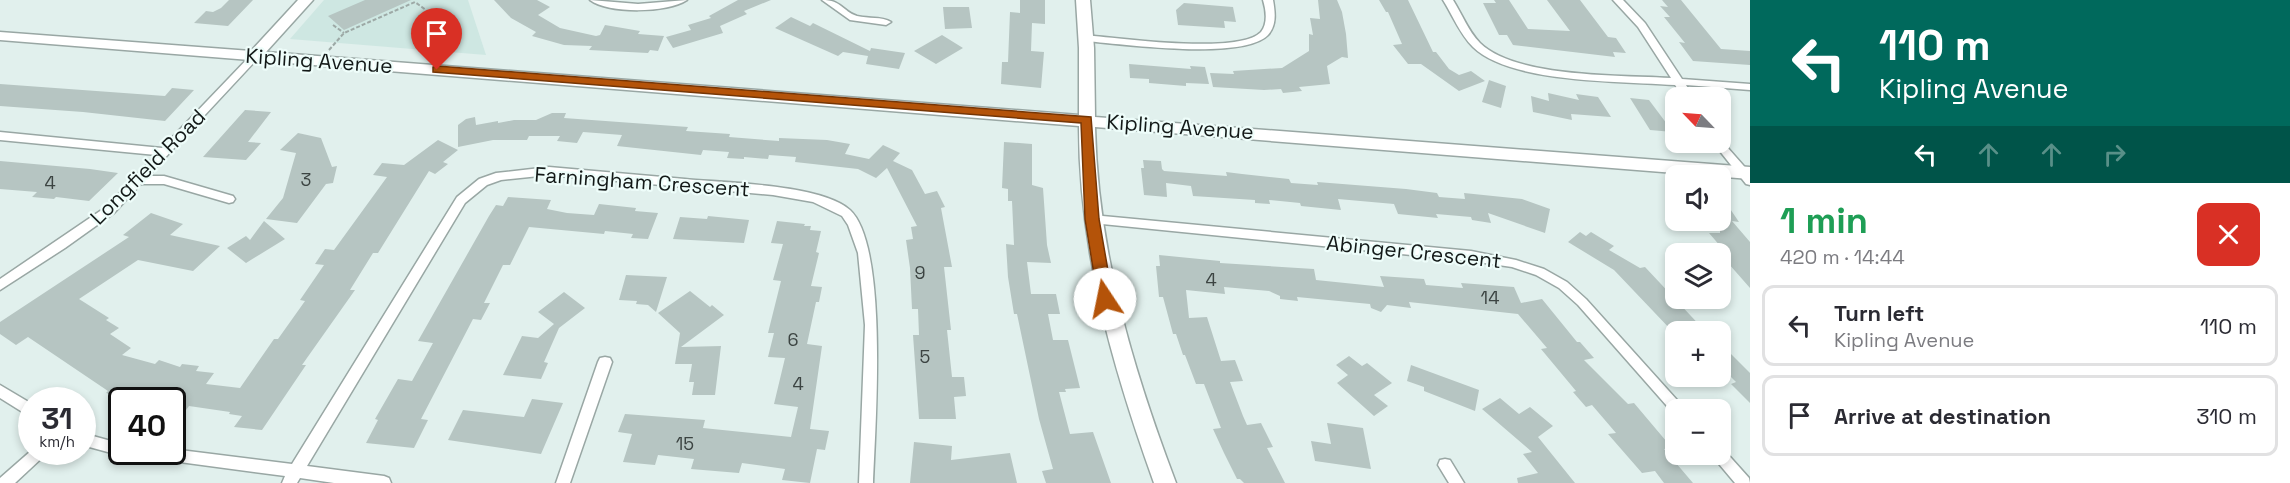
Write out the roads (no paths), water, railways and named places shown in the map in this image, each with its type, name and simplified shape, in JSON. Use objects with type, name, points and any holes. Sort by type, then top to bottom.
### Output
[{"type":"main road","points":[[255,56],[306,0]]},
{"type":"main road","points":[[1083,0],[1086,120],[1092,219],[1097,255],[1117,343],[1165,483]]},
{"type":"main road","name":"Kipling Avenue","points":[[0,36],[1086,120],[1748,175]]},
{"type":"street","points":[[595,0],[620,7],[640,8],[682,0]]},
{"type":"street","points":[[827,0],[853,18],[886,22]]},
{"type":"street","points":[[1084,38],[1210,47],[1254,42],[1263,36],[1271,19],[1268,0]]},
{"type":"street","points":[[1448,0],[1466,32],[1480,48],[1494,57],[1548,72],[1750,87]]},
{"type":"street","points":[[1618,0],[1642,25],[1682,87]]},
{"type":"street","name":"Longfield Road","points":[[0,285],[95,222],[140,180],[255,56]]},
{"type":"street","points":[[0,136],[166,152]]},
{"type":"street","points":[[1729,153],[1748,175]]},
{"type":"street","name":"Farningham Crescent","points":[[292,477],[461,200],[483,182],[492,179],[549,171],[773,191],[815,198],[836,206],[846,213],[858,231],[864,253],[872,326],[866,483]]},
{"type":"street","points":[[140,180],[164,180],[229,200]]},
{"type":"street","name":"Abinger Crescent","points":[[1092,219],[1471,256],[1512,263],[1540,272],[1563,285],[1582,302],[1668,399]]},
{"type":"street","points":[[563,483],[605,362]]},
{"type":"street","points":[[0,391],[18,403]]},
{"type":"street","points":[[186,458],[292,477],[384,483]]},
{"type":"street","points":[[5,483],[25,465]]},
{"type":"street","points":[[1445,465],[1457,483]]},
{"type":"street","points":[[1728,465],[1744,483]]}]
